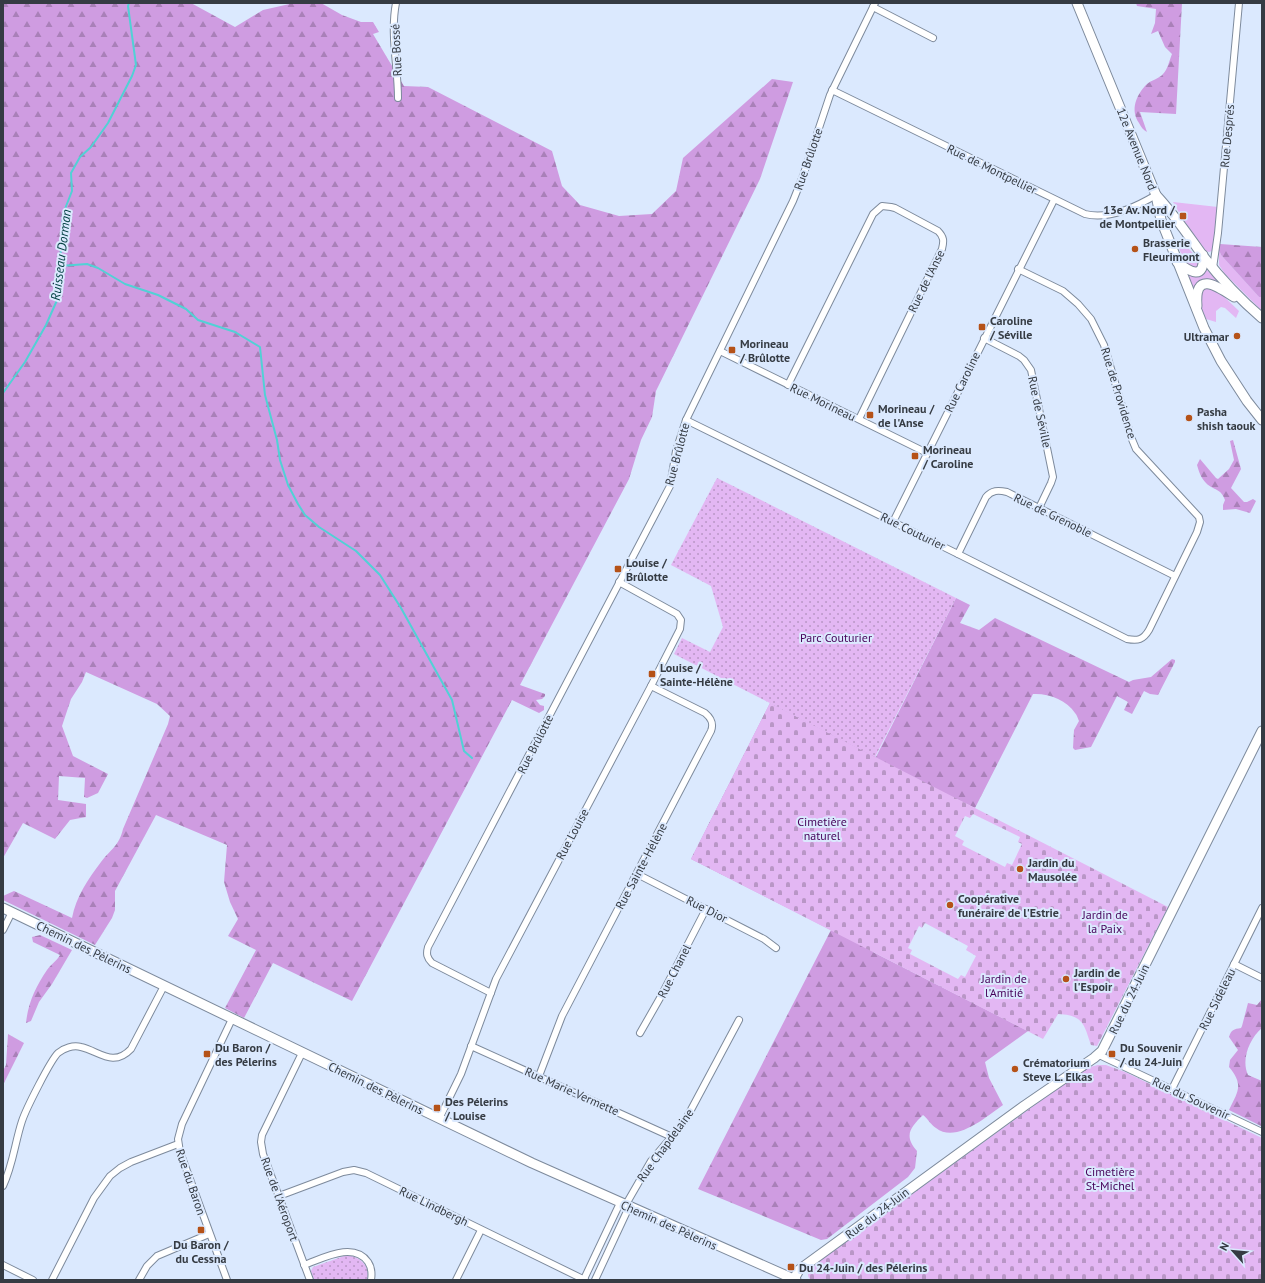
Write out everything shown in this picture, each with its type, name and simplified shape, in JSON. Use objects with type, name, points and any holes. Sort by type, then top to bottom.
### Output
[{"type":"street","name":"Rue Bossé","points":[[396,3],[394,12],[394,34],[398,98]]},
{"type":"street","name":"12e Avenue Nord","points":[[1077,3],[1156,196],[1161,220],[1197,313],[1221,361],[1247,401],[1262,420]]},
{"type":"street","name":"Rue Després","points":[[1212,268],[1218,233],[1239,3]]},
{"type":"street","points":[[874,5],[933,38]]},
{"type":"street","name":"Rue Brûlotte","points":[[491,993],[432,963],[427,957],[426,952],[670,486],[680,437],[686,420],[796,195],[832,90],[874,5]]},
{"type":"street","name":"Rue de Montpellier","points":[[832,90],[1085,214],[1100,216],[1141,204],[1156,196]]},
{"type":"street","points":[[1156,196],[1172,212],[1212,268],[1249,307]]},
{"type":"street","name":"Rue Caroline","points":[[893,522],[1018,269],[1054,200]]},
{"type":"street","name":"Rue de l'Anse","points":[[788,385],[873,214],[882,206],[890,206],[895,208],[938,231],[942,235],[944,241],[942,249],[858,419]]},
{"type":"street","points":[[1177,262],[1190,271],[1200,271],[1204,265],[1203,255]]},
{"type":"street","name":"Rue de Providence","points":[[1018,269],[1063,291],[1078,304],[1091,319],[1104,345],[1131,437],[1136,449],[1199,516],[1200,522],[1197,532],[1149,630],[1141,639]]},
{"type":"street","points":[[1197,313],[1196,294],[1200,287],[1207,283],[1218,286],[1249,307],[1262,318]]},
{"type":"street","name":"Rue de Séville","points":[[984,338],[1019,356],[1031,370],[1053,477],[1039,508]]},
{"type":"street","name":"Rue Morineau","points":[[720,351],[927,453]]},
{"type":"street","name":"Rue Couturier","points":[[686,420],[1127,639],[1141,639]]},
{"type":"street","name":"Rue de Grenoble","points":[[958,554],[986,497],[990,493],[999,490],[1007,492],[1175,576]]},
{"type":"street","name":"Rue Louise","points":[[440,1119],[461,1074],[491,993],[503,966],[678,633],[681,620],[677,614],[619,582]]},
{"type":"street","name":"Rue Sainte-Hélène","points":[[539,1076],[562,1016],[713,727],[710,717],[705,713],[651,686]]},
{"type":"street","name":"Rue du 24-Juin","points":[[795,1280],[799,1270],[1024,1106],[1099,1055],[1106,1046],[1262,731]]},
{"type":"street","name":"Rue Dior","points":[[637,874],[764,939],[776,948]]},
{"type":"street","name":"Chemin des Pèlerins","points":[[3,908],[546,1170],[795,1280]]},
{"type":"street","name":"Rue Sideleau","points":[[1172,1089],[1262,908]]},
{"type":"street","name":"Rue Chanel","points":[[640,1033],[706,909]]},
{"type":"street","points":[[3,930],[12,912]]},
{"type":"street","points":[[1234,964],[1262,978]]},
{"type":"street","points":[[3,1186],[8,1174],[25,1114],[54,1057],[63,1050],[74,1046],[81,1047],[107,1058],[121,1056],[128,1053],[164,986]]},
{"type":"street","name":"Rue du Baron","points":[[227,1280],[209,1234],[178,1144],[179,1131],[182,1124],[232,1019]]},
{"type":"street","name":"Rue Chapdelaine","points":[[625,1205],[646,1168],[685,1121],[738,1020]]},
{"type":"street","name":"Rue Marie-Vermette","points":[[471,1046],[672,1137]]},
{"type":"street","name":"Rue de l'Aéroport","points":[[302,1053],[262,1135],[262,1148],[310,1280]]},
{"type":"street","name":"Rue du Souvenir","points":[[1099,1055],[1262,1132]]},
{"type":"street","points":[[52,1280],[94,1198],[110,1176],[131,1162],[178,1144]]},
{"type":"street","name":"Rue Lindbergh","points":[[279,1196],[343,1172],[360,1171],[584,1280]]},
{"type":"street","points":[[584,1280],[625,1205]]},
{"type":"street","points":[[595,1280],[625,1205]]},
{"type":"street","points":[[456,1280],[481,1230]]},
{"type":"street","points":[[140,1280],[147,1266],[157,1256],[209,1234]]},
{"type":"street","points":[[304,1265],[340,1253],[355,1253],[366,1259],[369,1264],[372,1271],[371,1280]]},
{"type":"street","points":[[3,1265],[33,1280]]},
{"type":"green space","points":[[3,3],[191,3],[235,27],[263,10],[294,3],[321,3],[342,15],[361,22],[373,22],[379,32],[373,34],[404,86],[428,87],[552,151],[562,186],[580,205],[619,216],[652,214],[676,191],[683,158],[772,79],[793,82],[760,179],[656,391],[652,417],[641,440],[629,479],[520,685],[545,694],[542,699],[536,700],[540,705],[544,706],[544,710],[539,713],[512,700],[352,1001],[273,963],[244,1018],[225,1008],[256,950],[228,936],[238,919],[230,902],[224,882],[227,845],[156,815],[115,891],[115,910],[112,918],[95,945],[3,900],[3,896],[14,891],[72,918],[76,903],[87,882],[119,840],[170,716],[157,704],[86,672],[82,682],[71,699],[62,726],[73,756],[108,774],[98,793],[87,798],[84,797],[85,778],[59,776],[58,800],[86,804],[86,817],[70,820],[55,839],[23,823],[3,858]]},
{"type":"green space","points":[[1136,3],[1182,3],[1176,114],[1140,112],[1147,132],[1142,128],[1136,118],[1135,108],[1137,98],[1147,84],[1165,72],[1172,54],[1165,47],[1158,31],[1151,34],[1155,23],[1156,9],[1137,6]]},
{"type":"green space","points":[[1173,202],[1218,207],[1212,251],[1206,251],[1184,221]]},
{"type":"green space","points":[[1180,243],[1183,243],[1197,259],[1198,262],[1195,269],[1186,267],[1179,248]]},
{"type":"green space","points":[[1220,244],[1262,247],[1262,297],[1259,297],[1221,255],[1219,250]]},
{"type":"green space","points":[[1219,250],[1221,255],[1259,297],[1262,297],[1262,311],[1225,274],[1219,265]]},
{"type":"green space","points":[[1206,269],[1221,284],[1210,280],[1205,280],[1194,293],[1186,272],[1205,271]]},
{"type":"green space","points":[[1205,287],[1216,289],[1239,311],[1236,318],[1225,308],[1221,307],[1216,311],[1216,322],[1206,319],[1200,304],[1201,290]]},
{"type":"green space","points":[[1233,440],[1241,469],[1231,488],[1244,502],[1253,499],[1256,501],[1250,513],[1236,509],[1223,510],[1225,500],[1223,496],[1219,491],[1209,486],[1204,481],[1200,475],[1197,465],[1200,459],[1218,479],[1229,469],[1234,460],[1230,441]]},
{"type":"green space","name":"Parc Couturier","points":[[717,478],[956,598],[875,757],[674,654],[682,638],[710,652],[723,627],[711,586],[671,565]]},
{"type":"green space","name":"Cimetière naturel","points":[[956,598],[970,605],[960,623],[979,630],[995,618],[1129,682],[1151,677],[1172,659],[1175,660],[1175,662],[1158,695],[1150,694],[1144,691],[1132,714],[1124,710],[1128,702],[1117,696],[1091,747],[1075,750],[1073,748],[1074,730],[1079,721],[1072,708],[1057,698],[1033,694],[975,808],[952,797],[873,952],[1028,1031],[985,1062],[989,1078],[1003,1105],[971,1127],[953,1133],[944,1132],[936,1128],[923,1115],[915,1123],[910,1132],[910,1140],[917,1151],[915,1168],[908,1177],[827,1239],[821,1240],[698,1189],[831,930],[691,859],[770,703],[876,757]]},
{"type":"green space","points":[[770,703],[1168,907],[1097,1046],[1091,1045],[1084,1026],[1073,1016],[1058,1014],[1043,1039],[691,859]],"holes":[[[973,814],[1020,837],[1018,842],[1022,844],[1012,865],[1007,863],[1005,867],[962,845],[964,841],[955,836],[965,816],[970,818]],[[925,923],[968,946],[966,950],[976,956],[965,977],[961,975],[958,979],[910,954],[912,950],[908,948],[919,926],[922,928]]]},
{"type":"green space","points":[[40,935],[72,950],[52,984],[39,1002],[31,1021],[26,1023],[31,1002],[39,982],[60,955],[33,942],[32,937]]},
{"type":"green space","points":[[1262,999],[1262,1028],[1250,1044],[1245,1063],[1248,1075],[1262,1081],[1261,1126],[1229,1110],[1238,1088],[1237,1079],[1229,1067],[1230,1060],[1238,1050],[1229,1037],[1233,1030],[1241,1028],[1248,1003],[1257,1005]]},
{"type":"green space","points":[[8,1034],[24,1043],[3,1085],[3,1071],[6,1065]]},
{"type":"green space","name":"Cimetière St-Michel","points":[[1106,1065],[1125,1072],[1262,1138],[1262,1280],[811,1280],[809,1278],[809,1271],[821,1260],[1072,1078],[1090,1067]]},
{"type":"green space","points":[[347,1255],[360,1260],[366,1266],[368,1275],[367,1280],[314,1280],[311,1271],[313,1267]]},
{"type":"waterway","name":"Ruisseau Dorman","points":[[3,393],[25,362],[46,325],[58,298],[63,214],[72,191],[71,173],[80,157],[91,147],[108,123],[136,65],[128,6],[129,3]]},
{"type":"waterway","points":[[60,266],[87,264],[98,268],[125,284],[158,295],[186,309],[198,320],[235,332],[260,347],[265,395],[277,440],[280,460],[288,485],[305,515],[319,527],[356,551],[380,575],[401,608],[452,700],[464,751],[472,758]]},
{"type":"place","name":"13e Av. Nord / de Montpellier","points":[[1183,216]]},
{"type":"place","name":"Brasserie Fleurimont","points":[[1135,249]]},
{"type":"place","name":"Caroline / Séville","points":[[982,327]]},
{"type":"place","name":"Ultramar","points":[[1237,336]]},
{"type":"place","name":"Morineau / Brûlotte","points":[[732,350]]},
{"type":"place","name":"Morineau / de l'Anse","points":[[870,415]]},
{"type":"place","name":"Pasha shish taouk","points":[[1189,418]]},
{"type":"place","name":"Morineau / Caroline","points":[[915,456]]},
{"type":"place","name":"Louise / Brûlotte","points":[[618,569]]},
{"type":"place","name":"Louise / Sainte-Hélène","points":[[652,674]]},
{"type":"place","name":"Jardin du Mausolée","points":[[1020,869]]},
{"type":"place","name":"Coopérative funéraire de l'Estrie","points":[[950,905]]},
{"type":"place","name":"Jardin de l'Espoir","points":[[1066,979]]},
{"type":"place","name":"Du Baron / des Pélerins","points":[[207,1054]]},
{"type":"place","name":"Du Souvenir / du 24-Juin","points":[[1112,1054]]},
{"type":"place","name":"Crématorium Steve L. Elkas","points":[[1015,1069]]},
{"type":"place","name":"Des Pélerins / Louise","points":[[437,1108]]},
{"type":"place","name":"Du Baron / du Cessna","points":[[201,1230]]},
{"type":"place","name":"Du 24-Juin / des Pélerins","points":[[791,1267]]},
{"type":"park label","name":"Jardin de la Paix","points":[[1105,921]]},
{"type":"park label","name":"Jardin de l'Amitié","points":[[1004,985]]}]
